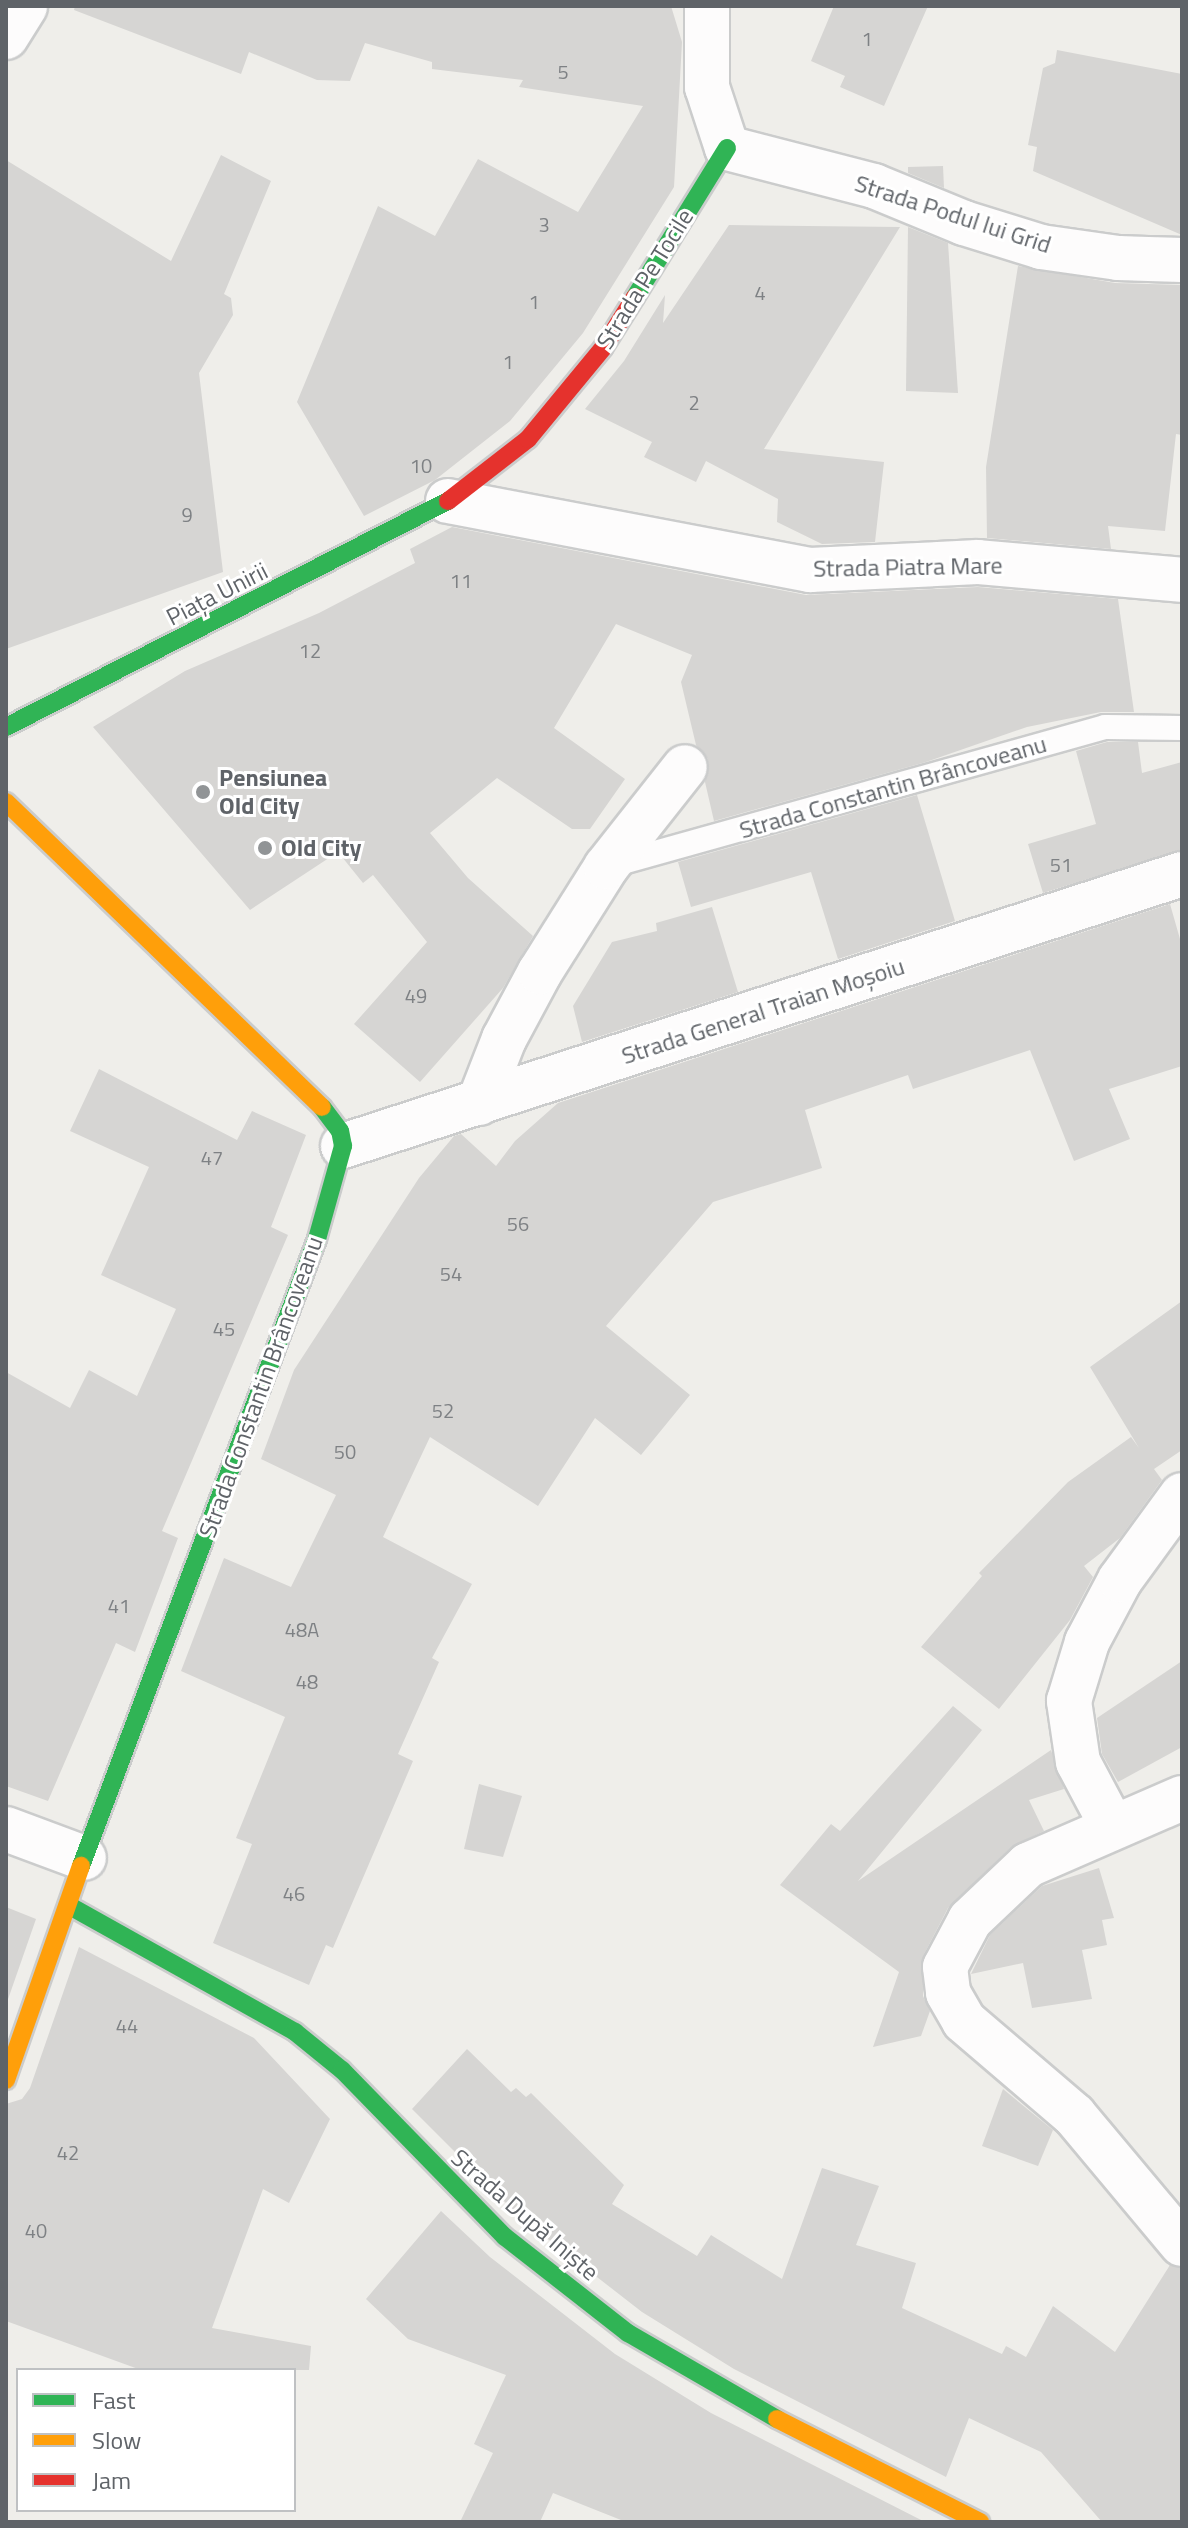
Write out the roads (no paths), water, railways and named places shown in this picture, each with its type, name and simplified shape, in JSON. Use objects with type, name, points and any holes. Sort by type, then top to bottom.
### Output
[{"type":"street","points":[[6,37],[25,6]]},
{"type":"street","points":[[707,6],[707,87],[727,148]]},
{"type":"street","name":"Strada Podul lui Grid","points":[[727,148],[874,186],[964,223],[1041,247],[1118,258],[1182,260]]},
{"type":"street","name":"Strada Pe Tocile","points":[[448,501],[528,439],[603,348],[727,148]]},
{"type":"street","name":"Strada Piatra Mare","points":[[448,501],[810,570],[978,562],[1182,580]]},
{"type":"street","name":"Piața Unirii","points":[[6,727],[448,501]]},
{"type":"street","points":[[479,1103],[511,1025],[606,867],[685,767]]},
{"type":"street","points":[[6,802],[307,1088],[340,1131],[343,1146]]},
{"type":"street","name":"Strada General Traian Moșoiu","points":[[343,1146],[1182,874]]},
{"type":"street","name":"Strada Constantin Brâncoveanu","points":[[6,2080],[84,1858],[317,1239],[343,1146]]},
{"type":"street","points":[[1112,1826],[1078,1762],[1069,1701],[1087,1642],[1120,1580],[1182,1495]]},
{"type":"street","points":[[1182,1798],[1028,1865],[970,1920],[945,1967],[948,1993],[964,2021],[1074,2115],[1182,2244]]},
{"type":"street","points":[[6,1829],[84,1858]]},
{"type":"street","name":"Strada După Iniște","points":[[68,1905],[295,2032],[342,2070],[445,2181],[505,2237],[628,2333],[722,2391],[980,2522]]},
{"type":"lane","name":"Strada Constantin Brâncoveanu","points":[[606,867],[1105,727],[1182,728]]},
{"type":"place","name":"Pensiunea Old City","points":[[203,792]]},
{"type":"place","name":"Old City","points":[[265,848]]}]
